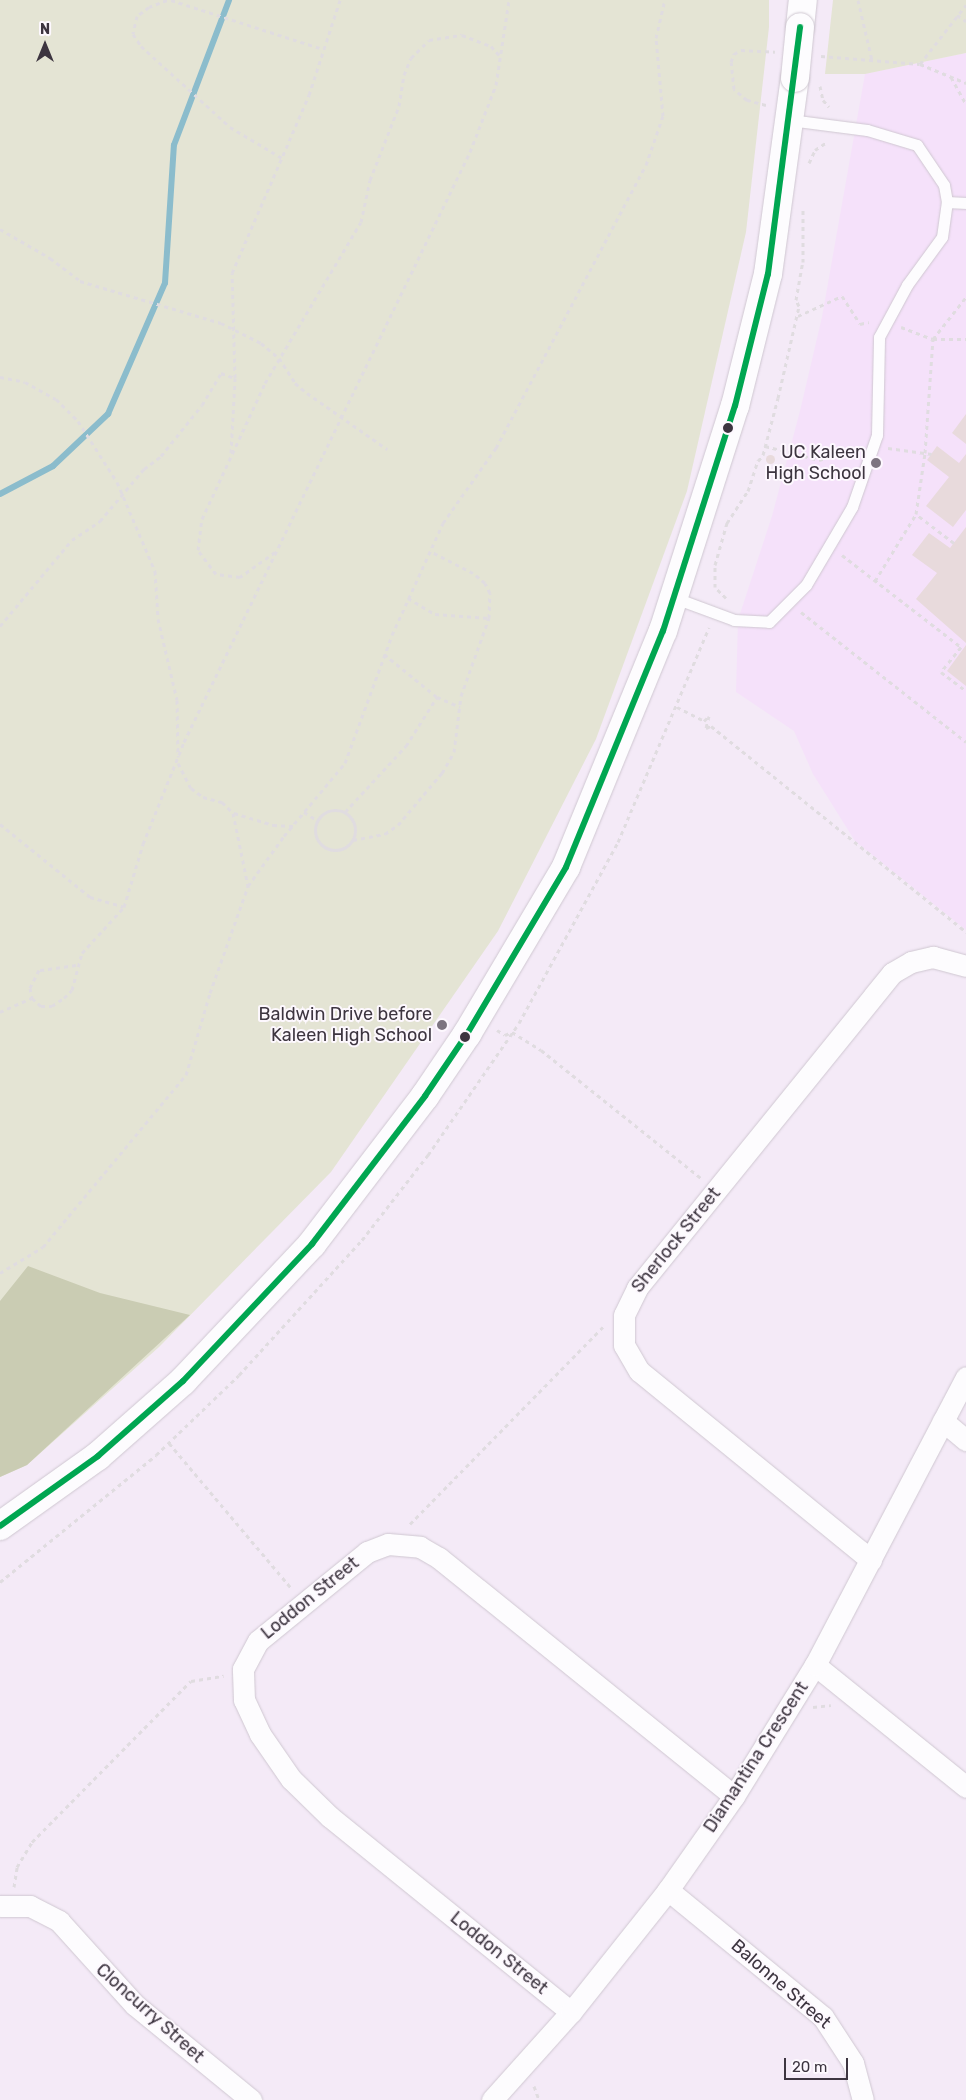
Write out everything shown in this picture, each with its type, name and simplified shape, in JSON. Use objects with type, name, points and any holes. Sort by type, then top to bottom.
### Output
[{"type":"main road","points":[[0,1526],[98,1456],[176,1387],[299,1258],[425,1096],[477,1019],[566,867],[608,772],[675,598],[735,406],[768,274],[790,120],[807,78],[800,28],[803,0]]},
{"type":"street","name":"Sherlock Street","points":[[871,1560],[646,1378],[628,1354],[622,1325],[626,1305],[634,1292],[892,973],[911,962],[933,957],[966,966]]},
{"type":"street","name":"Diamantina Crescent","points":[[500,2097],[571,2012],[668,1890],[734,1796],[815,1665],[966,1378]]},
{"type":"street","points":[[943,1422],[966,1440]]},
{"type":"street","name":"Loddon Street","points":[[571,2012],[310,1799],[260,1734],[244,1700],[242,1686],[243,1668],[251,1649],[303,1602],[367,1552],[399,1544],[420,1547],[439,1558],[734,1796]]},
{"type":"street","points":[[815,1665],[966,1787]]},
{"type":"street","name":"Balonne Street","points":[[668,1890],[823,2017],[853,2063],[863,2100]]},
{"type":"street","name":"Cloncurry Street","points":[[6,1905],[40,1910],[59,1921],[135,2005],[251,2100]]},
{"type":"lane","points":[[675,598],[724,616],[769,622],[806,585],[852,507],[877,435],[879,337],[907,285],[942,238],[947,202],[944,185],[917,145],[867,130],[790,120]]},
{"type":"lane","points":[[947,202],[966,203]]},
{"type":"path","points":[[167,0],[149,7],[137,16],[133,34],[141,46],[230,127],[282,158]]},
{"type":"path","points":[[171,0],[322,48]]},
{"type":"path","points":[[231,456],[235,378],[232,273],[309,94],[322,48],[340,0]]},
{"type":"path","points":[[76,965],[39,970],[30,988],[32,998],[40,1006],[52,1006],[64,998],[72,990],[76,965],[82,953],[124,907],[143,844],[178,762],[184,742],[238,635],[275,551],[343,417],[470,152],[491,103],[501,57],[509,0]]},
{"type":"path","points":[[0,1273],[43,1247],[186,1075],[210,992],[248,886],[304,812],[345,763],[384,654],[443,523],[496,448],[646,166],[663,116],[656,38],[665,0]]},
{"type":"path","points":[[858,0],[872,60]]},
{"type":"path","points":[[920,64],[966,5]]},
{"type":"path","points":[[957,15],[966,21]]},
{"type":"path","points":[[275,551],[240,576],[216,574],[202,559],[197,540],[202,519],[279,358],[361,222],[370,180],[399,106],[404,75],[412,58],[429,40],[462,35],[491,46],[501,57]]},
{"type":"path","points":[[950,76],[966,104]]},
{"type":"path","points":[[807,78],[828,107],[846,114],[842,140],[820,145],[808,166]]},
{"type":"path","points":[[0,1582],[169,1443],[264,1350],[362,1240],[428,1155],[512,1032],[618,842],[677,707],[707,629],[722,626],[729,600],[715,587],[715,565],[727,523],[748,491],[766,446],[797,316],[803,262],[803,198]]},
{"type":"path","points":[[0,229],[50,258],[80,281],[234,330],[261,343],[279,358],[301,388],[388,449]]},
{"type":"path","points":[[797,316],[842,296],[860,324],[879,320]]},
{"type":"path","points":[[876,581],[916,514],[925,453],[933,339],[966,297]]},
{"type":"path","points":[[899,327],[933,339],[966,339]]},
{"type":"path","points":[[0,626],[72,540],[100,521],[124,496],[144,469],[161,456],[182,431],[221,373],[235,378]]},
{"type":"path","points":[[0,377],[25,382],[56,399],[78,421],[124,496],[155,571],[158,619],[177,700],[178,762],[191,788],[204,797],[222,802],[233,812],[272,825],[293,826]]},
{"type":"path","points":[[766,446],[819,460],[863,446],[932,454]]},
{"type":"path","points":[[916,514],[954,543]]},
{"type":"path","points":[[829,546],[961,647],[941,672],[966,691]]},
{"type":"path","points":[[353,840],[355,828],[345,812],[332,810],[317,820],[315,834],[322,846],[342,849],[353,840],[385,834],[398,825],[419,803],[454,752],[460,707],[468,669],[489,618],[490,592],[485,583],[430,551]]},
{"type":"path","points":[[408,598],[436,614],[489,618]]},
{"type":"path","points":[[789,602],[966,742]]},
{"type":"path","points":[[384,654],[437,697],[460,707]]},
{"type":"path","points":[[345,812],[406,746],[437,697]]},
{"type":"path","points":[[677,707],[704,720],[709,716],[706,728],[711,726],[966,932]]},
{"type":"path","points":[[233,812],[248,886]]},
{"type":"path","points":[[304,812],[317,820]]},
{"type":"path","points":[[0,824],[90,897],[124,907]]},
{"type":"path","points":[[0,1012],[32,998]]},
{"type":"path","points":[[477,1019],[505,1035],[512,1032]]},
{"type":"path","points":[[512,1032],[541,1050],[715,1190]]},
{"type":"path","points":[[399,1544],[404,1530],[598,1330],[610,1322],[622,1325]]},
{"type":"path","points":[[169,1443],[303,1602]]},
{"type":"path","points":[[6,1905],[17,1867],[32,1842],[191,1681],[225,1676],[242,1686]]},
{"type":"shaded area","name":"UC Kaleen High School","points":[[966,53],[966,930],[855,841],[813,774],[794,731],[736,692],[738,620],[772,516],[800,411],[822,317],[865,74]]},
{"type":"green space","points":[[0,0],[769,0],[769,27],[746,232],[687,491],[596,739],[498,931],[331,1172],[159,1347],[27,1465],[0,1477]]},
{"type":"green space","points":[[833,0],[966,0],[966,53],[865,74],[825,74]]},
{"type":"green space","points":[[28,1266],[100,1293],[190,1315],[27,1465],[0,1477],[0,1301]]},
{"type":"building","points":[[966,414],[966,444],[952,433]]},
{"type":"building","points":[[937,446],[959,463],[966,454],[966,510],[953,527],[926,506],[949,477],[927,460]]},
{"type":"building","points":[[770,455],[774,459],[770,463],[766,459]]},
{"type":"building","points":[[966,527],[966,643],[916,599],[937,573],[912,555],[929,533],[950,548]]},
{"type":"building","points":[[966,645],[966,686],[947,671]]},
{"type":"waterway","points":[[0,494],[53,466],[108,414],[165,283],[174,145],[229,0]]},
{"type":"transit line","points":[[0,1526],[98,1456],[183,1381],[312,1244],[425,1096],[467,1034],[566,867],[663,631],[735,406],[768,274],[800,27]]},
{"type":"place","name":"UC Kaleen High School","points":[[876,463]]},
{"type":"place","name":"Baldwin Drive before Kaleen High School","points":[[442,1025]]}]
